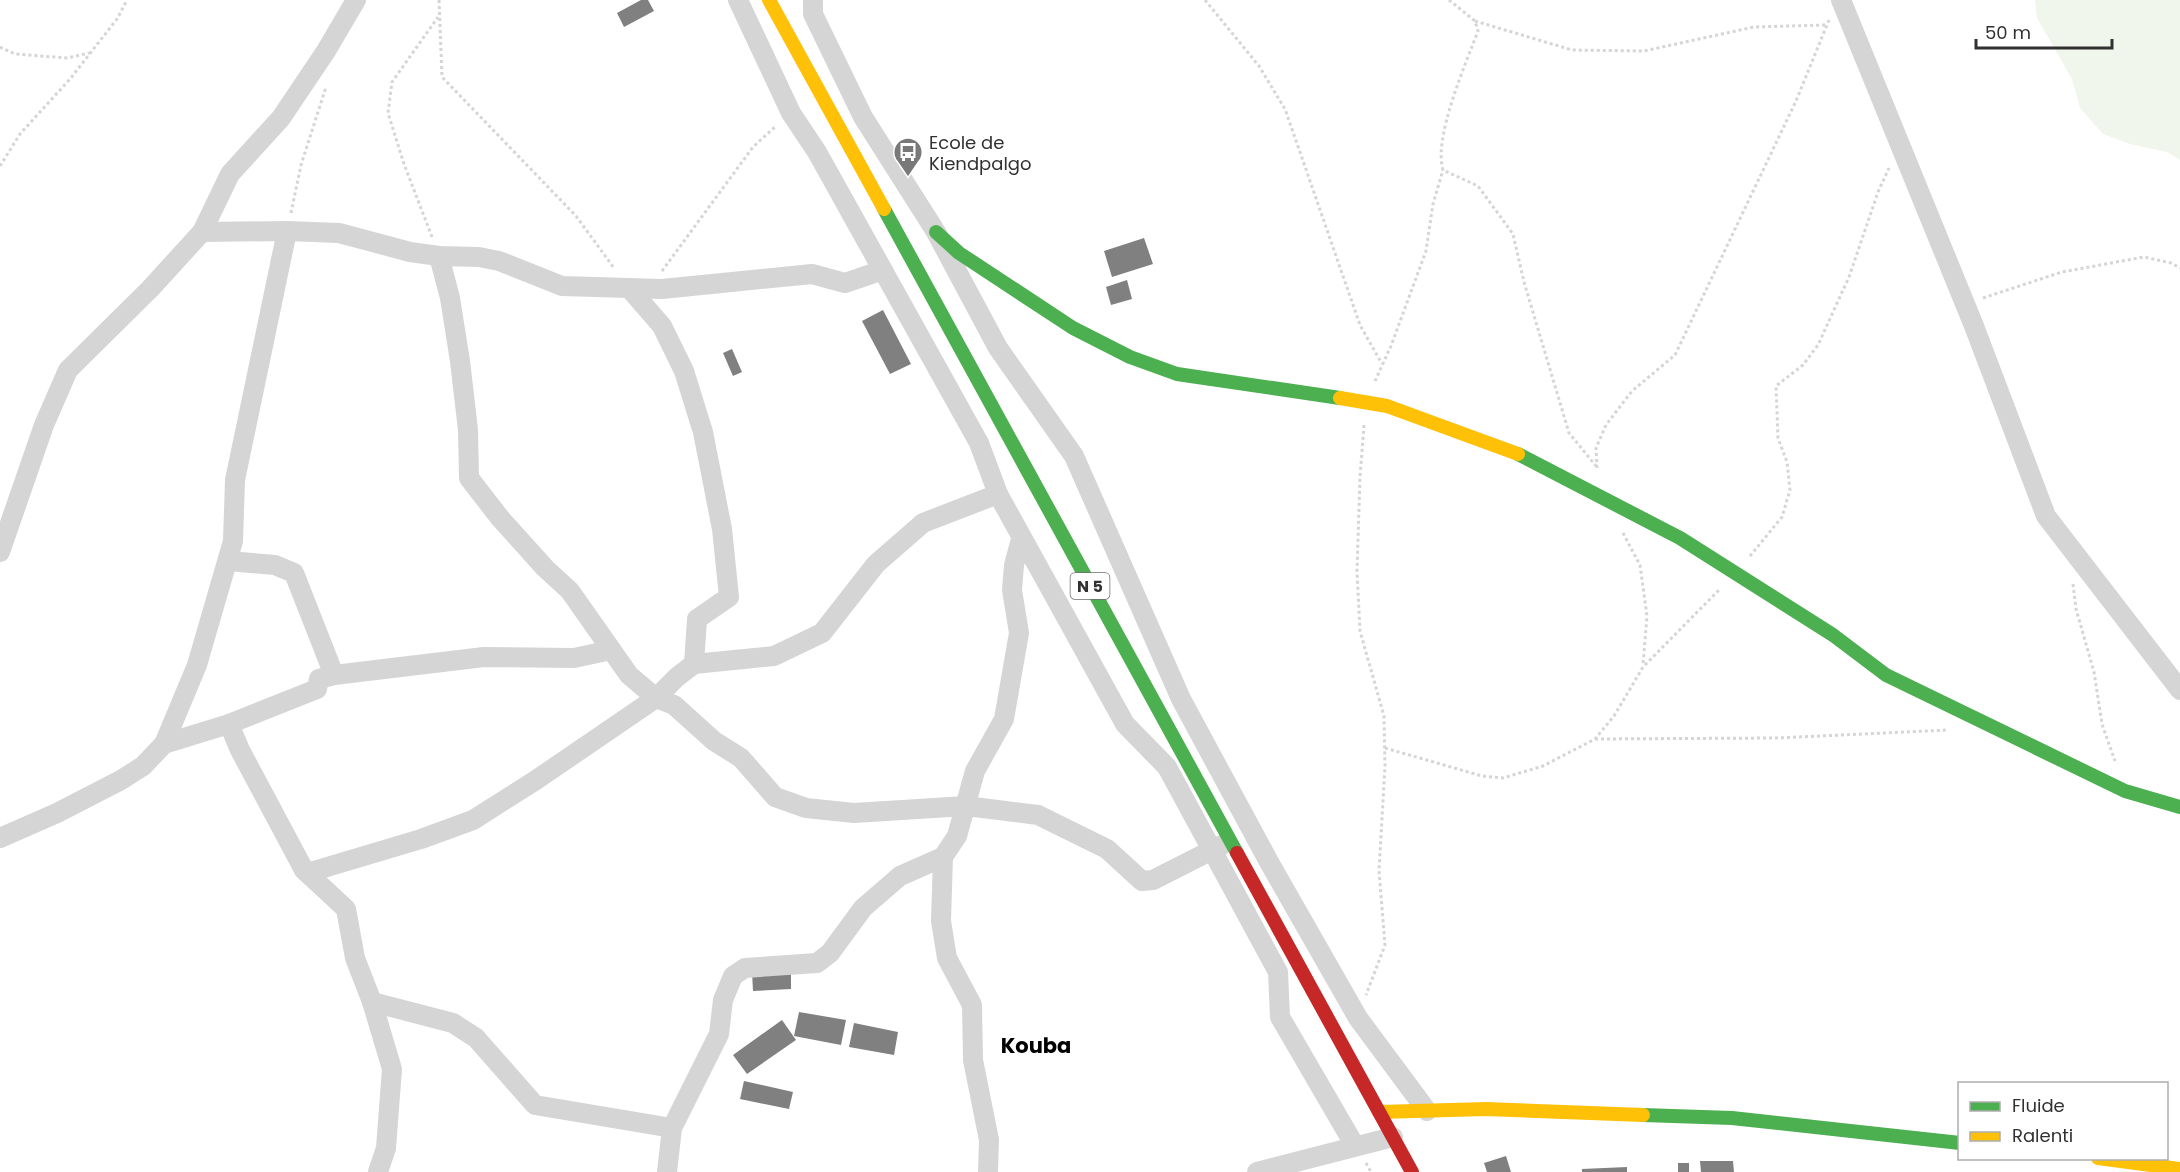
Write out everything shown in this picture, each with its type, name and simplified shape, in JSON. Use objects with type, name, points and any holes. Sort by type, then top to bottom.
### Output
[{"type":"main road","name":"N 5","points":[[769,0],[1412,1172]]},
{"type":"main road","points":[[936,232],[959,253],[1073,328],[1130,357],[1188,376],[1387,406],[1527,457],[1680,538],[1833,635],[1886,675],[2125,791],[2180,807]]},
{"type":"main road","points":[[1379,1112],[1486,1109],[1732,1119],[1958,1143]]},
{"type":"main road","points":[[2113,1160],[2180,1169]]},
{"type":"street","points":[[0,552],[44,425],[68,370],[150,289],[202,232],[230,174],[281,118],[327,51],[356,0]]},
{"type":"street","points":[[738,0],[791,113],[818,152],[979,443],[998,494],[1021,538],[1125,724],[1167,767],[1278,972],[1280,1017],[1355,1146]]},
{"type":"street","points":[[813,0],[813,14],[862,117],[936,232],[998,348],[1074,456],[1181,699],[1269,862],[1358,1018],[1427,1111]]},
{"type":"street","points":[[1835,8],[1965,304],[2046,516],[2180,690]]},
{"type":"street","points":[[0,837],[57,813],[121,780],[143,766],[164,744],[197,665],[233,541],[235,480],[287,231]]},
{"type":"street","points":[[202,232],[339,233],[410,252],[439,256],[479,257],[499,261],[562,286],[662,289],[812,274],[845,283],[883,270]]},
{"type":"street","points":[[439,256],[450,298],[460,361],[468,430],[469,478],[500,518],[545,568],[570,591],[629,675],[656,698],[674,705],[714,741],[741,758],[775,797],[806,808],[855,813],[966,806],[1038,814],[1107,849],[1142,881],[1153,879],[1231,841]]},
{"type":"street","points":[[638,289],[662,326],[684,371],[703,432],[722,529],[729,597],[697,619],[694,664]]},
{"type":"street","points":[[307,873],[473,820],[656,698],[676,677],[694,664],[774,656],[822,633],[876,564],[923,523],[998,494]]},
{"type":"street","points":[[988,1172],[990,1140],[973,1060],[972,1005],[947,958],[941,921],[943,857],[957,836],[975,771],[1004,719],[1019,633],[1012,590],[1014,565],[1021,538]]},
{"type":"street","points":[[228,561],[275,565],[294,573],[334,675]]},
{"type":"street","points":[[164,744],[229,724],[317,689],[319,679],[334,675],[484,657],[574,658],[611,650]]},
{"type":"street","points":[[229,724],[240,750],[307,873],[346,909],[355,958],[372,1002],[392,1069],[386,1148],[378,1172]]},
{"type":"street","points":[[667,1172],[672,1128],[719,1034],[723,1000],[733,976],[746,968],[818,963],[830,953],[863,908],[900,876],[943,857]]},
{"type":"street","points":[[372,1002],[453,1023],[476,1038],[535,1105],[672,1128]]},
{"type":"street","points":[[1257,1172],[1393,1137]]},
{"type":"path","points":[[0,166],[20,134],[70,79],[117,19],[127,0]]},
{"type":"path","points":[[439,0],[442,77],[576,216],[638,289],[753,147],[791,113]]},
{"type":"path","points":[[1205,0],[1259,66],[1286,109],[1359,325],[1383,364]]},
{"type":"path","points":[[1449,0],[1475,21],[1572,50],[1644,51],[1754,27],[1827,25]]},
{"type":"path","points":[[1598,494],[1596,448],[1606,425],[1632,391],[1676,354],[1796,101],[1835,8]]},
{"type":"path","points":[[439,15],[392,82],[388,113],[404,164],[439,256]]},
{"type":"path","points":[[1358,1018],[1385,945],[1379,871],[1385,766],[1384,716],[1360,631],[1357,571],[1365,402],[1383,364],[1426,251],[1433,204],[1443,170],[1439,158],[1450,110],[1478,31],[1475,21]]},
{"type":"path","points":[[0,47],[15,54],[67,58],[90,52]]},
{"type":"path","points":[[287,231],[301,165],[329,76]]},
{"type":"path","points":[[1443,170],[1478,186],[1513,234],[1524,282],[1569,433],[1597,467]]},
{"type":"path","points":[[1965,304],[2062,272],[2111,262],[2144,257],[2171,262],[2180,268]]},
{"type":"path","points":[[1620,529],[1640,565],[1647,616],[1643,667]]},
{"type":"path","points":[[2073,579],[2076,609],[2094,672],[2102,724],[2125,791]]},
{"type":"path","points":[[1595,739],[1777,738],[1958,730]]},
{"type":"shaded area","points":[[2035,0],[2180,0],[2180,160],[2167,152],[2130,144],[2103,134],[2080,108],[2072,79],[2037,18]]},
{"type":"building","points":[[641,0],[648,0],[654,11],[624,27],[617,13]]},
{"type":"building","points":[[1144,238],[1153,264],[1112,277],[1104,251]]},
{"type":"building","points":[[1127,280],[1132,299],[1111,305],[1106,287]]},
{"type":"building","points":[[883,310],[911,364],[890,374],[862,321]]},
{"type":"building","points":[[732,349],[742,372],[733,376],[723,353]]},
{"type":"building","points":[[791,971],[791,989],[753,991],[752,972]]},
{"type":"building","points":[[799,1012],[846,1020],[841,1045],[794,1036]]},
{"type":"building","points":[[782,1020],[796,1040],[747,1074],[733,1055]]},
{"type":"building","points":[[854,1023],[898,1032],[894,1055],[849,1047]]},
{"type":"building","points":[[744,1081],[793,1092],[789,1109],[740,1099]]},
{"type":"building","points":[[1506,1156],[1511,1172],[1487,1172],[1484,1163]]},
{"type":"building","points":[[1700,1161],[1733,1161],[1734,1172],[1701,1172]]},
{"type":"building","points":[[1678,1163],[1689,1163],[1689,1172],[1678,1172]]},
{"type":"building","points":[[1627,1167],[1627,1172],[1582,1172],[1582,1169]]},
{"type":"traffic: fast","points":[[884,209],[1237,853]]},
{"type":"traffic: fast","points":[[936,232],[959,253],[1073,328],[1130,357],[1177,374],[1340,398]]},
{"type":"traffic: fast","points":[[1518,454],[1680,538],[1833,635],[1886,675],[2125,791],[2180,807]]},
{"type":"traffic: fast","points":[[1643,1115],[1732,1118],[1958,1143]]},
{"type":"traffic: slow","points":[[769,0],[884,209]]},
{"type":"traffic: slow","points":[[1340,398],[1387,406],[1518,454]]},
{"type":"traffic: slow","points":[[1379,1112],[1486,1109],[1643,1115]]},
{"type":"traffic: slow","points":[[2113,1160],[2180,1169]]},
{"type":"traffic: jam","points":[[1237,853],[1412,1172]]},
{"type":"place","name":"Ecole de Kiendpalgo","points":[[908,178]]},
{"type":"district","name":"Kouba","points":[[1036,1045]]}]
